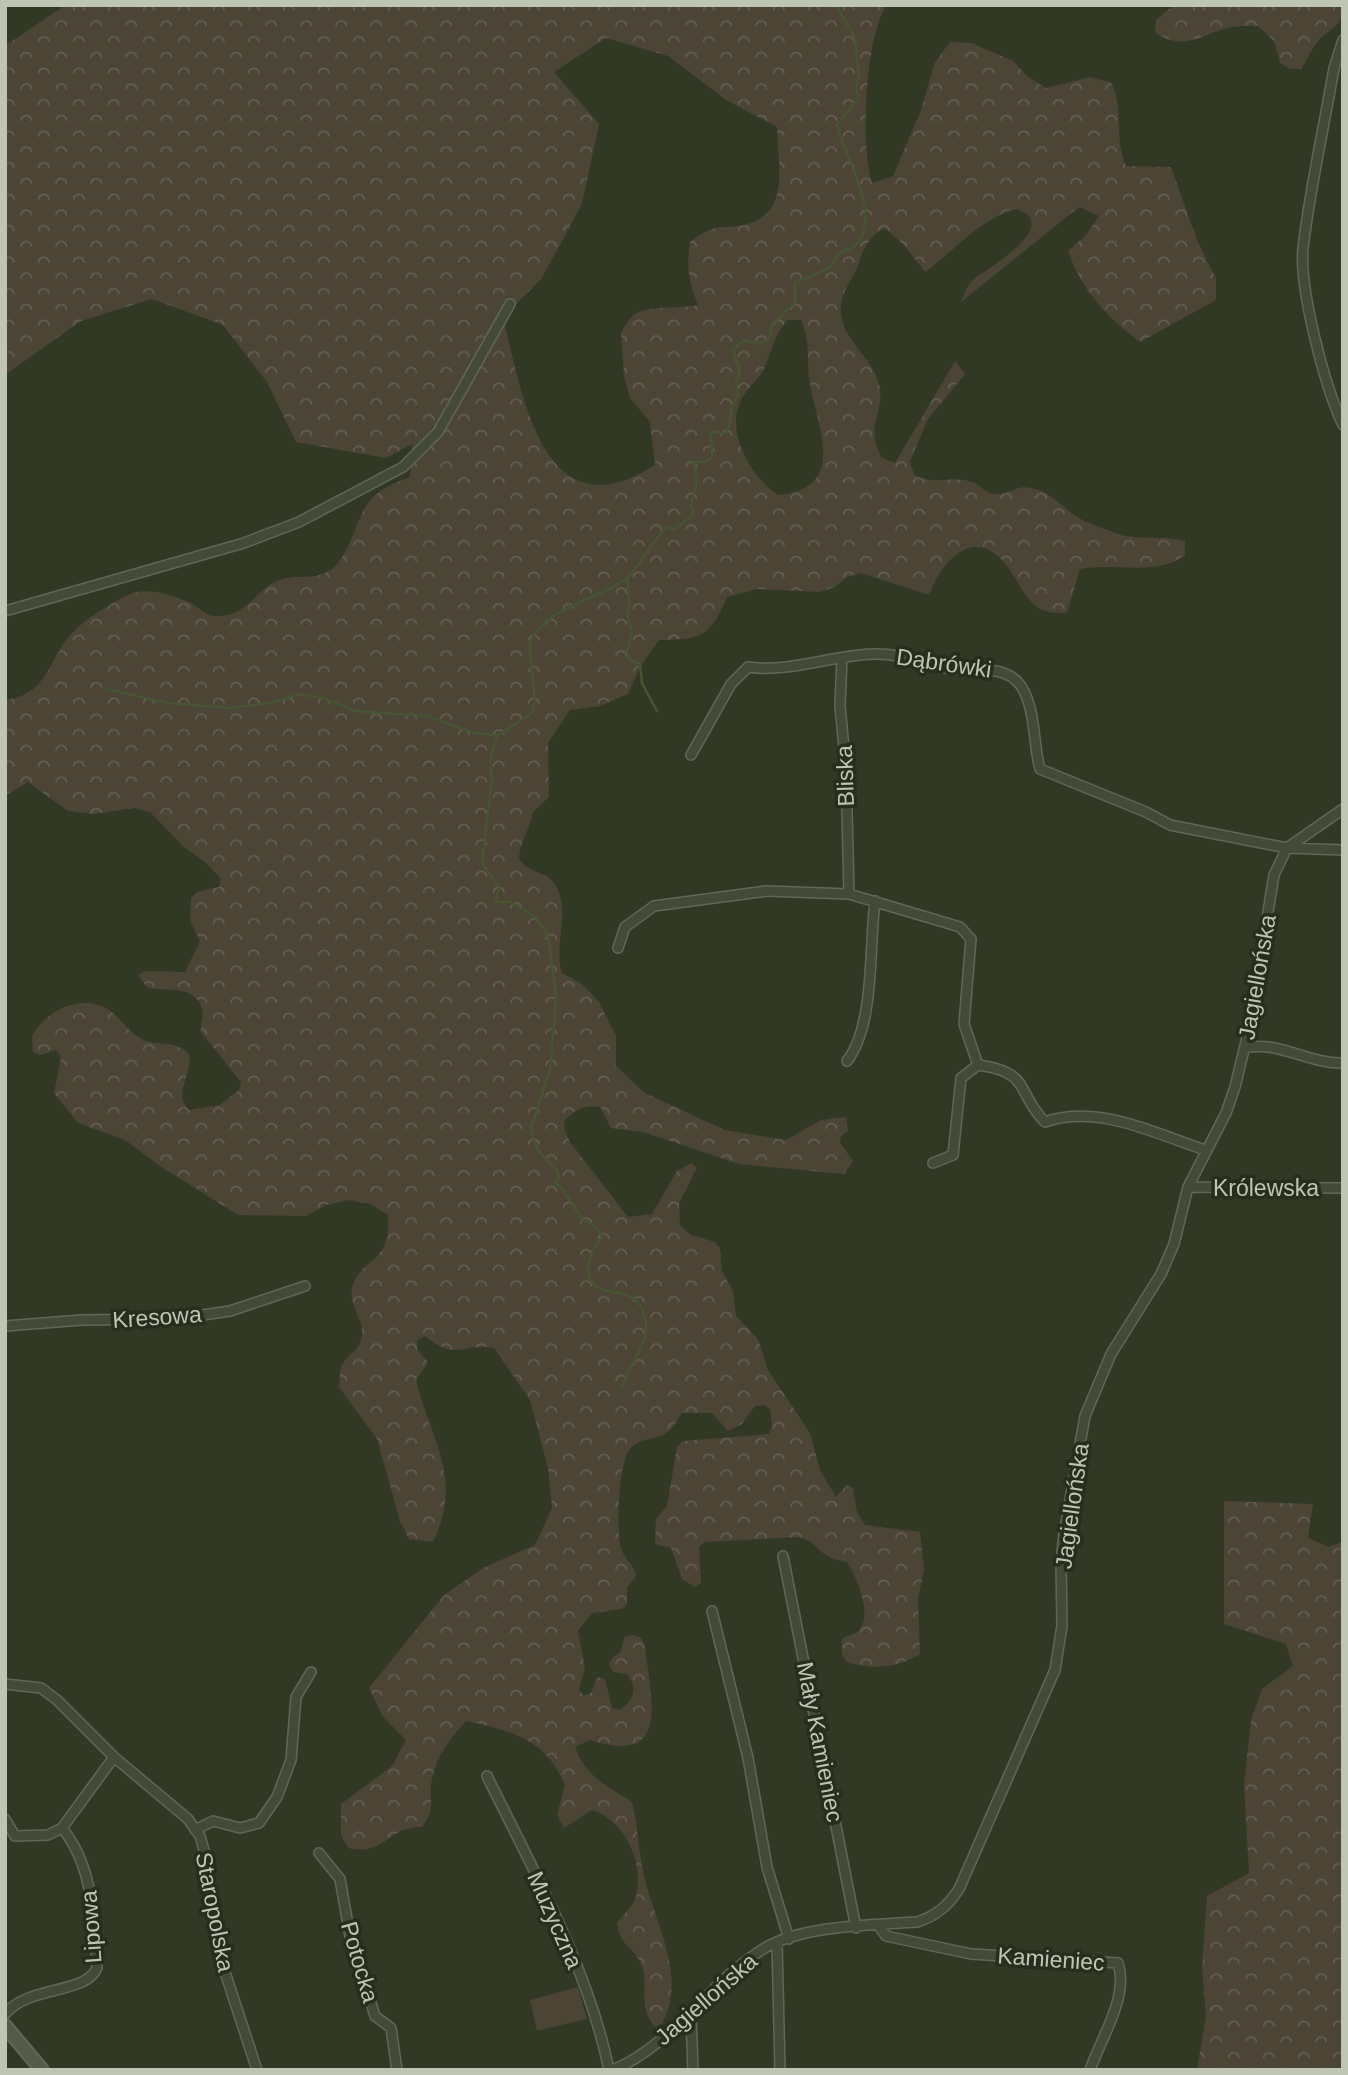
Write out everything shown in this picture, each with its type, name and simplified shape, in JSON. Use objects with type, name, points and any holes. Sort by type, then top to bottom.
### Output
[{"type":"street","points":[[1343,40],[1334,68],[1303,249],[1308,299],[1331,397],[1343,425]]},
{"type":"street","points":[[5,611],[244,543],[299,522],[403,467],[438,432],[510,304]]},
{"type":"street","name":"Dąbrówki","points":[[691,755],[730,684],[748,667],[766,670],[873,654],[905,656],[947,668],[1003,671],[1021,686],[1030,715],[1040,769],[1146,812],[1170,825],[1287,848]]},
{"type":"street","name":"Bliska","points":[[842,658],[840,706],[846,769],[849,894]]},
{"type":"street","points":[[1287,848],[1343,809]]},
{"type":"street","points":[[1287,848],[1343,850]]},
{"type":"street","name":"Jagiellońska","points":[[611,2070],[643,2054],[691,2015],[731,1974],[765,1948],[789,1938],[917,1922],[931,1917],[949,1904],[959,1889],[1055,1670],[1062,1626],[1061,1562],[1064,1534],[1085,1416],[1111,1354],[1146,1300],[1170,1254],[1188,1187],[1226,1113],[1245,1048],[1274,875],[1287,848]]},
{"type":"street","points":[[618,948],[625,926],[654,906],[768,891],[849,894],[960,928],[971,939],[964,1024],[978,1065]]},
{"type":"street","points":[[848,1061],[859,1047],[865,1017],[875,901]]},
{"type":"street","points":[[1245,1048],[1261,1044],[1324,1063],[1343,1063]]},
{"type":"street","points":[[933,1163],[953,1155],[961,1078],[978,1065],[994,1067],[1021,1082],[1034,1112],[1045,1122],[1082,1115],[1111,1119],[1205,1150]]},
{"type":"street","name":"Królewska","points":[[1188,1187],[1343,1188]]},
{"type":"street","name":"Kresowa","points":[[5,1326],[82,1320],[176,1319],[230,1311],[305,1286]]},
{"type":"street","name":"Mały Kamieniec","points":[[783,1556],[856,1928]]},
{"type":"street","points":[[712,1611],[747,1758],[767,1867],[789,1938]]},
{"type":"street","points":[[195,1830],[213,1821],[240,1828],[259,1823],[277,1797],[291,1760],[296,1698],[311,1672]]},
{"type":"street","name":"Staropolska","points":[[5,1684],[41,1688],[114,1757],[171,1802],[195,1830],[206,1861],[221,1960],[257,2070]]},
{"type":"street","points":[[5,1819],[15,1836],[48,1835],[62,1828],[114,1757]]},
{"type":"street","name":"Muzyczna","points":[[486,1776],[540,1883],[582,1982],[611,2070]]},
{"type":"street","name":"Lipowa","points":[[5,2014],[23,1999],[86,1982],[97,1968],[90,1890],[82,1861],[62,1828]]},
{"type":"street","name":"Potocka","points":[[319,1853],[340,1879],[350,1936],[375,2016],[391,2028],[397,2070]]},
{"type":"street","name":"Kamieniec","points":[[878,1925],[886,1936],[937,1950],[1118,1963],[1122,1976],[1117,1999],[1090,2070]]},
{"type":"street","points":[[777,1943],[780,2070]]},
{"type":"street","points":[[691,2015],[692,2070]]},
{"type":"street","points":[[5,2026],[42,2070]]},
{"type":"green space","points":[[65,5],[887,5],[874,40],[869,65],[866,144],[872,183],[893,176],[921,110],[935,62],[950,42],[972,43],[1013,61],[1028,77],[1046,88],[1090,77],[1111,82],[1126,166],[1171,167],[1197,240],[1216,279],[1216,300],[1140,342],[1097,302],[1074,265],[1068,251],[1086,235],[1099,216],[1079,207],[961,302],[971,282],[1015,249],[1026,237],[1031,226],[1029,217],[1016,209],[1003,213],[968,236],[925,272],[905,246],[885,228],[880,231],[864,249],[843,295],[841,312],[848,334],[869,363],[879,385],[880,403],[874,435],[881,457],[895,463],[955,361],[965,374],[928,419],[910,461],[914,475],[929,480],[964,480],[995,494],[1022,487],[1037,490],[1053,498],[1081,519],[1115,533],[1185,541],[1185,555],[1174,562],[1149,567],[1080,569],[1067,613],[1054,613],[1036,606],[995,554],[983,548],[972,547],[951,559],[929,595],[861,573],[847,577],[835,587],[820,592],[757,589],[727,597],[710,628],[695,637],[659,640],[640,667],[628,694],[600,706],[570,710],[548,743],[549,797],[533,812],[519,858],[527,867],[548,877],[556,886],[562,907],[559,951],[562,973],[582,984],[599,1002],[616,1036],[616,1066],[645,1093],[725,1130],[786,1140],[821,1120],[846,1117],[848,1131],[841,1136],[840,1143],[853,1161],[844,1174],[739,1164],[643,1132],[611,1128],[600,1107],[595,1106],[581,1109],[565,1120],[564,1128],[570,1142],[628,1217],[652,1214],[677,1171],[692,1163],[697,1168],[679,1203],[680,1225],[691,1235],[715,1242],[720,1248],[722,1271],[733,1291],[736,1316],[758,1339],[768,1370],[810,1433],[820,1470],[836,1497],[847,1485],[853,1489],[857,1512],[865,1525],[920,1532],[924,1569],[918,1599],[920,1654],[912,1659],[885,1666],[847,1662],[842,1655],[842,1639],[857,1632],[862,1626],[864,1607],[859,1587],[847,1562],[830,1558],[812,1543],[799,1537],[706,1542],[699,1546],[701,1583],[695,1587],[682,1579],[671,1548],[655,1544],[656,1519],[667,1506],[677,1447],[683,1441],[769,1434],[772,1426],[770,1409],[763,1405],[755,1406],[742,1424],[728,1431],[712,1413],[683,1413],[670,1430],[631,1448],[623,1466],[621,1480],[619,1539],[622,1552],[636,1576],[627,1588],[627,1604],[622,1609],[592,1613],[578,1631],[585,1668],[579,1690],[584,1696],[591,1693],[597,1677],[605,1679],[612,1708],[620,1710],[625,1706],[633,1694],[633,1684],[627,1674],[613,1672],[609,1664],[613,1657],[620,1653],[625,1636],[641,1638],[645,1646],[650,1686],[650,1723],[645,1736],[634,1744],[616,1746],[590,1740],[575,1747],[591,1773],[632,1802],[643,1871],[671,1972],[668,2011],[658,2030],[646,2012],[643,1969],[636,1955],[620,1936],[617,1923],[635,1899],[638,1883],[634,1856],[629,1844],[614,1823],[592,1810],[564,1828],[557,1815],[565,1785],[548,1757],[525,1739],[466,1721],[437,1763],[431,1787],[430,1813],[422,1827],[400,1831],[379,1845],[361,1849],[348,1848],[341,1835],[341,1804],[392,1766],[406,1740],[383,1717],[369,1688],[444,1595],[483,1568],[535,1545],[552,1508],[548,1468],[530,1400],[494,1348],[452,1350],[425,1336],[417,1340],[417,1349],[428,1362],[416,1380],[442,1460],[446,1499],[433,1542],[409,1539],[400,1521],[377,1439],[339,1387],[342,1365],[358,1346],[362,1336],[361,1324],[352,1299],[352,1288],[362,1270],[380,1253],[385,1244],[388,1215],[370,1204],[348,1200],[326,1205],[306,1216],[238,1215],[160,1166],[125,1140],[78,1123],[54,1093],[61,1057],[56,1050],[40,1055],[33,1052],[32,1036],[54,1012],[75,1004],[96,1004],[111,1011],[139,1037],[150,1042],[178,1046],[189,1054],[182,1097],[189,1110],[220,1105],[239,1090],[241,1082],[201,1032],[202,1009],[193,995],[179,990],[147,987],[138,975],[145,971],[185,972],[200,941],[190,921],[191,898],[197,892],[219,887],[221,879],[205,862],[184,847],[150,812],[134,808],[94,814],[68,811],[28,782],[5,796],[5,700],[31,691],[46,674],[73,632],[98,612],[134,593],[151,591],[169,595],[210,615],[228,615],[238,611],[273,583],[293,577],[325,573],[341,559],[373,497],[410,477],[412,444],[386,458],[296,442],[267,382],[223,325],[152,299],[81,321],[5,375],[5,46]],"holes":[[[606,38],[668,56],[726,100],[777,127],[779,182],[772,207],[764,216],[751,223],[714,228],[690,242],[689,274],[698,305],[641,311],[631,317],[621,332],[624,376],[630,398],[650,422],[655,465],[617,483],[586,483],[563,470],[544,447],[519,384],[503,318],[542,278],[582,204],[599,124],[554,72]],[[788,320],[801,320],[806,334],[809,378],[823,451],[821,467],[814,480],[801,490],[778,495],[749,464],[742,450],[736,422],[744,395],[762,373],[776,337]]]},
{"type":"green space","points":[[1174,5],[1342,5],[1342,12],[1339,22],[1316,43],[1301,69],[1290,69],[1280,63],[1274,41],[1258,26],[1228,28],[1189,41],[1164,38],[1155,32],[1156,20]]},
{"type":"green space","points":[[1224,1501],[1313,1504],[1308,1538],[1329,1547],[1343,1541],[1343,2070],[1197,2070],[1206,2016],[1202,1968],[1207,1896],[1249,1873],[1244,1785],[1251,1720],[1262,1689],[1293,1666],[1286,1644],[1224,1624]]},
{"type":"green space","points":[[578,1987],[587,2019],[537,2031],[530,2000]]},
{"type":"waterway","points":[[106,689],[168,703],[232,708],[269,703],[301,694],[326,699],[355,711],[428,716],[471,732],[497,736],[532,713],[532,638],[539,628],[562,611],[627,578],[667,527],[675,529],[694,514],[691,505],[697,480],[694,463],[708,461],[712,456],[711,432],[726,433],[732,407],[738,395],[736,382],[740,371],[733,350],[744,340],[758,344],[769,340],[772,324],[795,303],[795,283],[830,266],[839,254],[858,243],[864,230],[864,201],[837,125],[859,98],[856,89],[859,75],[855,38],[836,5]]},
{"type":"waterway","points":[[627,578],[630,605],[627,614],[632,632],[627,652],[631,661],[640,664],[642,683],[657,711]]},
{"type":"waterway","points":[[497,736],[490,761],[492,779],[482,863],[499,887],[495,902],[510,902],[536,917],[548,935],[556,995],[550,1069],[531,1129],[532,1136],[540,1153],[558,1171],[558,1180],[554,1184],[560,1186],[582,1219],[595,1226],[603,1236],[591,1255],[589,1277],[599,1288],[632,1297],[642,1308],[645,1336],[622,1388]]}]
